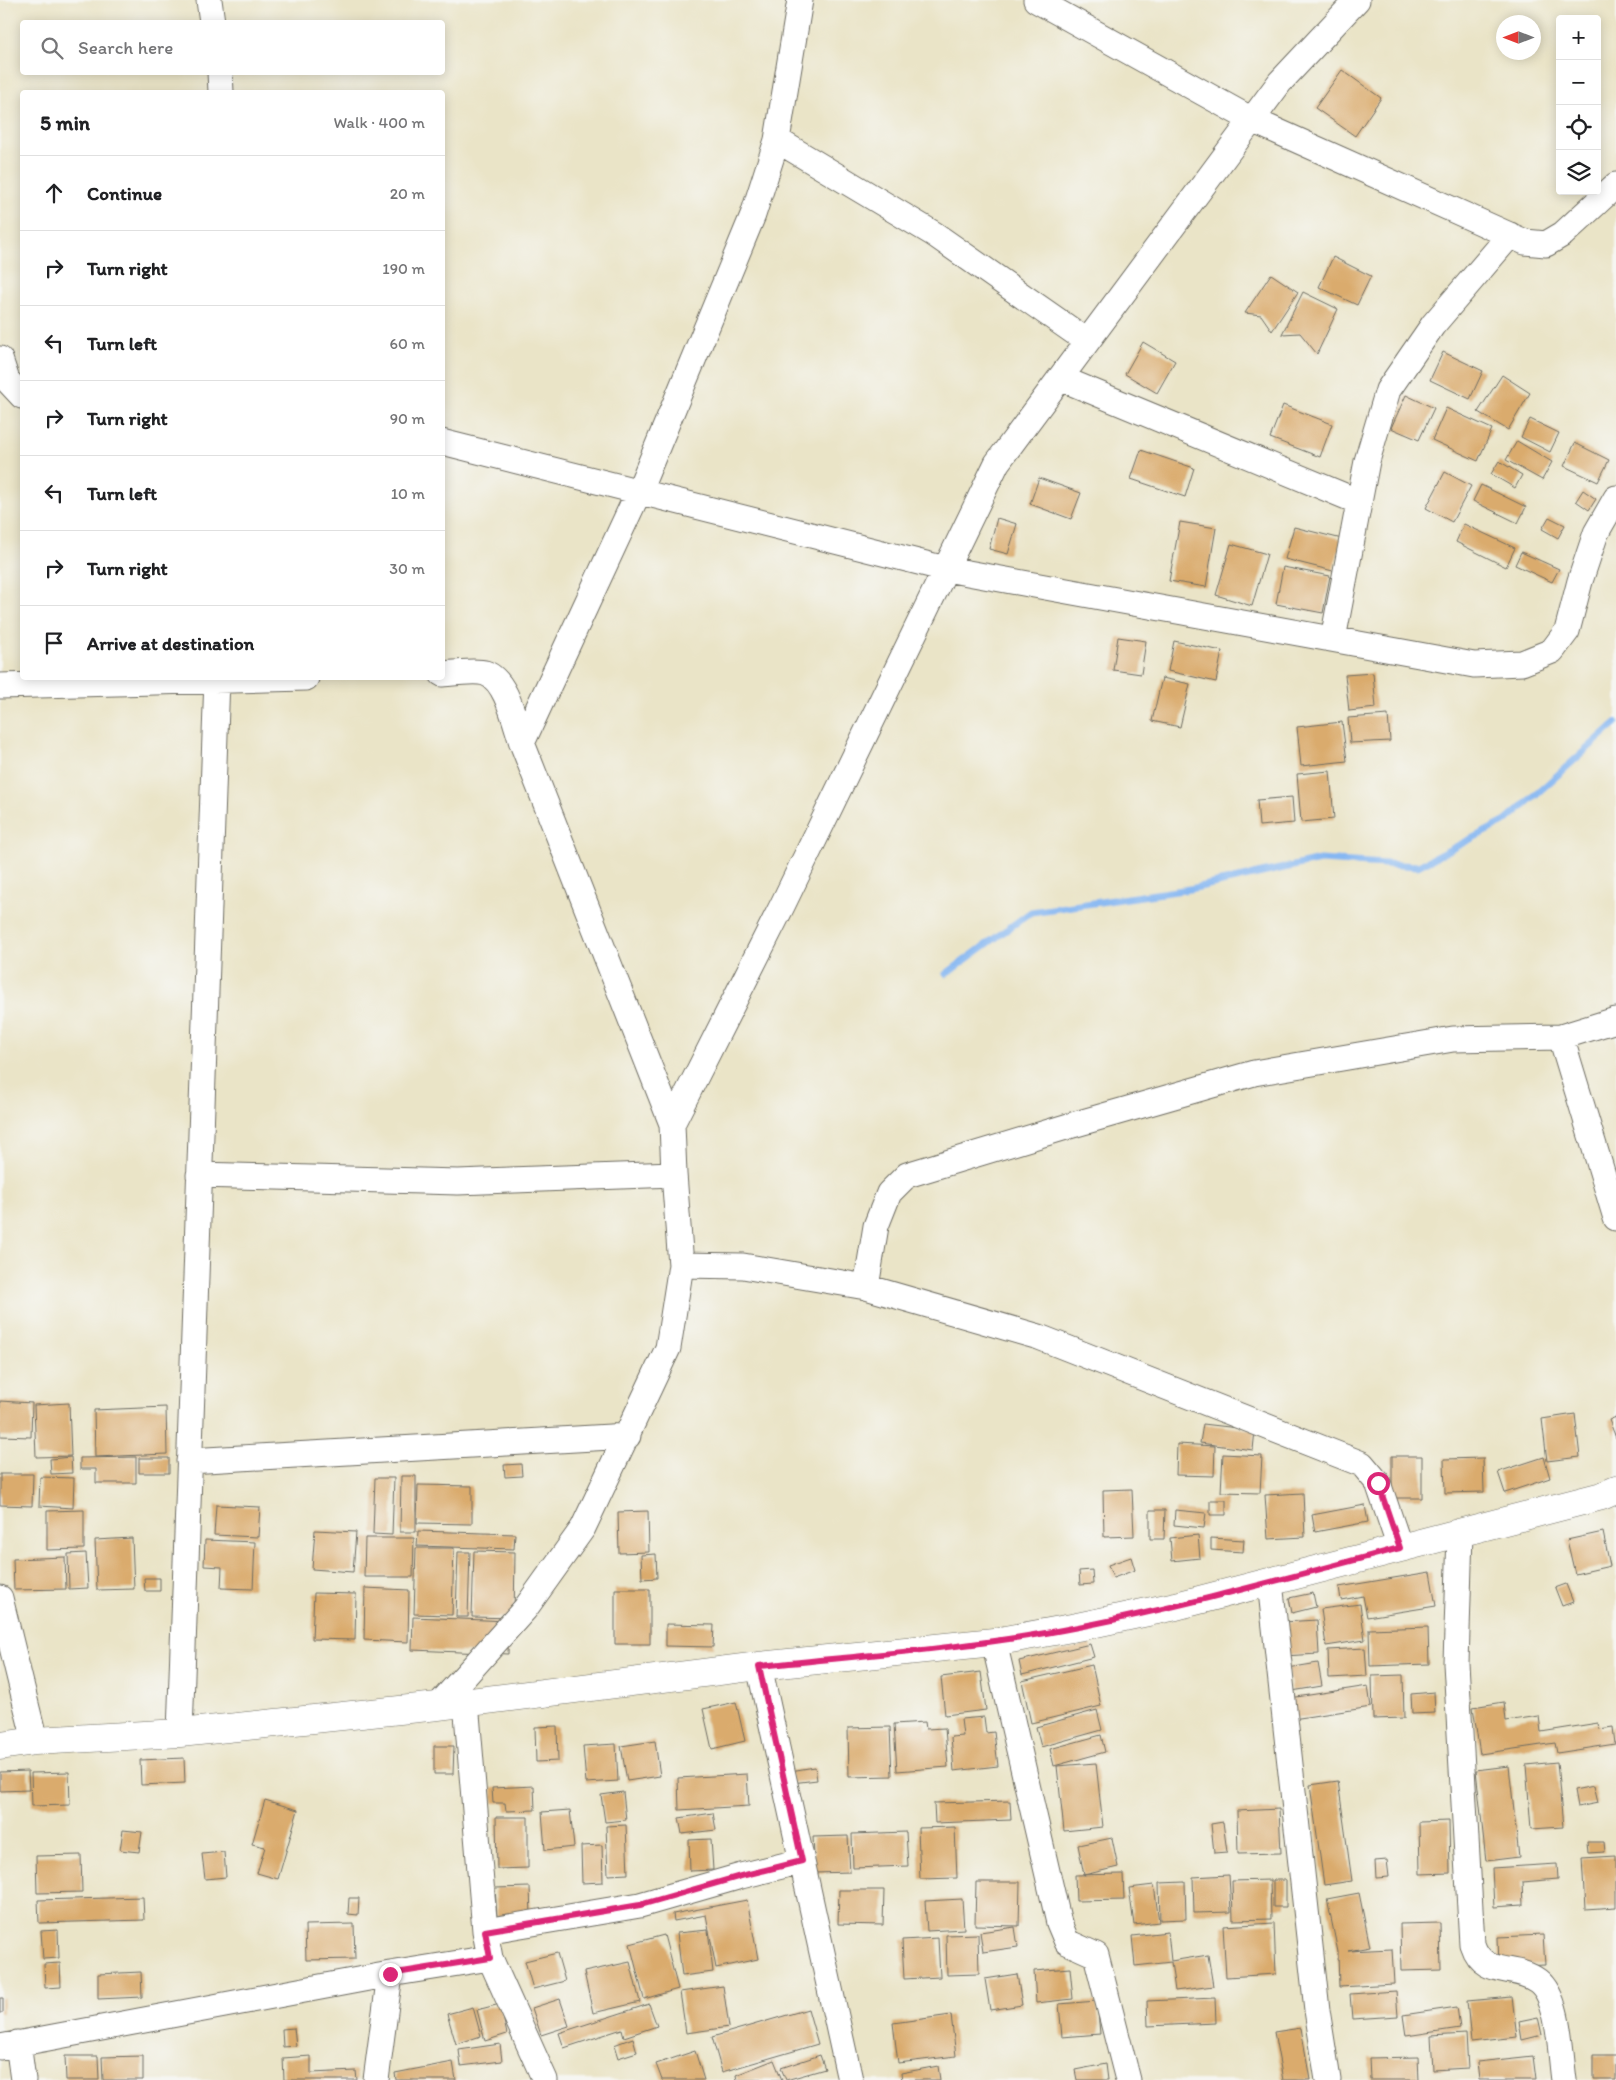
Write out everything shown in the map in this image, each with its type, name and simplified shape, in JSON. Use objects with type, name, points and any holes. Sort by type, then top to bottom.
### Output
[{"type":"street","points":[[209,0],[212,20]]},
{"type":"street","points":[[522,743],[639,491],[753,215],[777,140],[800,0]]},
{"type":"street","points":[[1036,0],[1252,120],[1525,242],[1546,244],[1562,234],[1616,185]]},
{"type":"street","points":[[672,1124],[783,904],[997,463],[1280,82],[1357,0]]},
{"type":"street","points":[[220,75],[221,90]]},
{"type":"street","points":[[777,140],[934,234],[1087,341]]},
{"type":"street","points":[[1332,640],[1367,461],[1388,390],[1433,325],[1510,236]]},
{"type":"street","points":[[0,359],[7,380],[20,394]]},
{"type":"street","points":[[1060,378],[1359,502]]},
{"type":"street","points":[[445,443],[946,569],[1474,665],[1522,663],[1552,651],[1567,631],[1580,580],[1596,533],[1616,498]]},
{"type":"street","points":[[438,1706],[525,1608],[583,1528],[668,1348],[681,1265],[672,1124],[522,743],[506,694],[498,681],[485,673],[445,674]]},
{"type":"street","points":[[0,686],[186,680]]},
{"type":"street","points":[[180,1733],[217,680]]},
{"type":"street","points":[[866,1287],[876,1226],[889,1193],[907,1175],[1254,1073],[1453,1039],[1561,1037],[1616,1020]]},
{"type":"street","points":[[1561,1037],[1616,1218]]},
{"type":"street","points":[[199,1175],[458,1182],[674,1174]]},
{"type":"street","points":[[681,1265],[743,1266],[866,1287],[1039,1337],[1362,1464],[1378,1483],[1400,1548]]},
{"type":"street","points":[[189,1461],[628,1436]]},
{"type":"street","points":[[0,1746],[35,1741],[180,1733],[438,1706],[759,1666],[994,1642],[1176,1606],[1602,1496],[1616,1490]]},
{"type":"street","points":[[1460,1533],[1456,1663],[1472,1944],[1476,1956],[1487,1966],[1518,1972],[1538,1982],[1554,2006],[1564,2080]]},
{"type":"street","points":[[1270,1582],[1317,2010],[1328,2080]]},
{"type":"street","points":[[0,1598],[35,1741]]},
{"type":"street","points":[[994,1642],[1058,1923],[1068,1942],[1096,1955],[1128,2080]]},
{"type":"street","points":[[759,1666],[850,2080]]},
{"type":"street","points":[[466,1702],[485,1931],[490,1958],[544,2080]]},
{"type":"street","points":[[485,1931],[640,1905],[741,1876],[802,1861]]},
{"type":"street","points":[[23,2080],[9,2045],[390,1974],[490,1958]]},
{"type":"street","points":[[376,2080],[390,1974]]},
{"type":"building","points":[[1342,70],[1381,98],[1355,136],[1315,108]]},
{"type":"building","points":[[1333,257],[1371,276],[1357,305],[1319,287]]},
{"type":"building","points":[[1271,274],[1298,292],[1272,331],[1261,315],[1245,313]]},
{"type":"building","points":[[1303,292],[1338,309],[1317,354],[1300,333],[1282,334]]},
{"type":"building","points":[[1143,342],[1175,361],[1157,393],[1125,374]]},
{"type":"building","points":[[1443,352],[1483,371],[1470,399],[1430,380]]},
{"type":"building","points":[[1502,375],[1530,393],[1508,430],[1478,412]]},
{"type":"building","points":[[1406,395],[1434,408],[1419,440],[1391,428]]},
{"type":"building","points":[[1283,405],[1332,424],[1320,457],[1270,438]]},
{"type":"building","points":[[1446,408],[1492,429],[1478,461],[1432,440]]},
{"type":"building","points":[[1530,419],[1559,433],[1550,452],[1521,437]]},
{"type":"building","points":[[1517,441],[1552,462],[1542,480],[1506,460]]},
{"type":"building","points":[[1575,443],[1609,460],[1598,482],[1564,466]]},
{"type":"building","points":[[1141,450],[1194,468],[1185,497],[1131,479]]},
{"type":"building","points":[[1499,461],[1522,475],[1515,488],[1491,474]]},
{"type":"building","points":[[1445,472],[1471,486],[1452,522],[1426,508]]},
{"type":"building","points":[[1039,478],[1081,493],[1071,519],[1030,504]]},
{"type":"building","points":[[1481,485],[1526,507],[1518,523],[1473,501]]},
{"type":"building","points":[[1583,490],[1596,499],[1589,510],[1576,501]]},
{"type":"building","points":[[1549,517],[1565,525],[1558,538],[1542,529]]},
{"type":"building","points":[[997,518],[1017,524],[1008,554],[989,549]]},
{"type":"building","points":[[1180,522],[1216,528],[1206,587],[1169,581]]},
{"type":"building","points":[[1464,524],[1515,548],[1506,567],[1456,542]]},
{"type":"building","points":[[1294,527],[1342,539],[1333,571],[1285,559]]},
{"type":"building","points":[[1231,544],[1267,554],[1252,606],[1216,595]]},
{"type":"building","points":[[1521,552],[1559,569],[1552,582],[1515,565]]},
{"type":"building","points":[[1283,567],[1330,576],[1323,613],[1276,604]]},
{"type":"building","points":[[1118,637],[1146,641],[1141,674],[1113,670]]},
{"type":"building","points":[[1174,641],[1222,651],[1216,682],[1168,671]]},
{"type":"building","points":[[1373,673],[1376,708],[1349,711],[1345,675]]},
{"type":"building","points":[[1162,678],[1190,684],[1180,727],[1152,721]]},
{"type":"building","points":[[1388,715],[1390,741],[1350,743],[1348,718]]},
{"type":"building","points":[[1342,722],[1347,761],[1301,766],[1297,727]]},
{"type":"building","points":[[1330,771],[1334,819],[1301,822],[1297,774]]},
{"type":"building","points":[[1292,797],[1294,823],[1259,826],[1257,800]]},
{"type":"building","points":[[0,1401],[32,1403],[31,1437],[0,1436]]},
{"type":"building","points":[[69,1403],[71,1456],[36,1457],[34,1405]]},
{"type":"building","points":[[166,1407],[167,1454],[95,1457],[94,1410]]},
{"type":"building","points":[[1575,1414],[1580,1457],[1547,1461],[1542,1419]]},
{"type":"building","points":[[1616,1417],[1616,1438],[1609,1420]]},
{"type":"building","points":[[1203,1424],[1255,1430],[1253,1450],[1200,1443]]},
{"type":"building","points":[[1177,1444],[1215,1446],[1214,1476],[1176,1475]]},
{"type":"building","points":[[1223,1454],[1262,1456],[1260,1493],[1221,1492]]},
{"type":"building","points":[[1392,1456],[1422,1456],[1422,1498],[1392,1498]]},
{"type":"building","points":[[71,1457],[72,1473],[51,1474],[50,1459]]},
{"type":"building","points":[[136,1457],[136,1483],[96,1483],[96,1469],[80,1469],[80,1458]]},
{"type":"building","points":[[1544,1457],[1550,1478],[1505,1493],[1498,1472]]},
{"type":"building","points":[[139,1458],[169,1458],[169,1473],[139,1473]]},
{"type":"building","points":[[1483,1458],[1484,1492],[1445,1493],[1444,1459]]},
{"type":"building","points":[[521,1464],[522,1476],[505,1477],[504,1465]]},
{"type":"building","points":[[0,1474],[33,1474],[32,1506],[0,1505]]},
{"type":"building","points":[[401,1476],[416,1476],[416,1532],[400,1532]]},
{"type":"building","points":[[40,1477],[74,1478],[73,1508],[39,1506]]},
{"type":"building","points":[[375,1478],[394,1478],[392,1535],[373,1534]]},
{"type":"building","points":[[418,1485],[472,1486],[472,1524],[417,1523]]},
{"type":"building","points":[[1132,1489],[1134,1536],[1104,1537],[1103,1490]]},
{"type":"building","points":[[1303,1493],[1305,1537],[1268,1539],[1265,1495]]},
{"type":"building","points":[[1210,1500],[1226,1500],[1226,1515],[1210,1515]]},
{"type":"building","points":[[216,1505],[260,1507],[258,1537],[214,1535]]},
{"type":"building","points":[[1365,1505],[1368,1522],[1315,1532],[1312,1515]]},
{"type":"building","points":[[84,1510],[84,1549],[47,1550],[47,1511]]},
{"type":"building","points":[[1150,1510],[1165,1510],[1164,1539],[1150,1539]]},
{"type":"building","points":[[1175,1510],[1206,1513],[1204,1528],[1174,1525]]},
{"type":"building","points":[[648,1511],[649,1552],[619,1553],[618,1512]]},
{"type":"building","points":[[315,1530],[356,1532],[353,1572],[312,1569]]},
{"type":"building","points":[[418,1531],[515,1534],[514,1549],[417,1546]]},
{"type":"building","points":[[1603,1532],[1610,1566],[1575,1574],[1567,1540]]},
{"type":"building","points":[[1198,1535],[1200,1558],[1172,1561],[1170,1538]]},
{"type":"building","points":[[132,1538],[134,1589],[97,1590],[95,1540]]},
{"type":"building","points":[[365,1538],[414,1538],[413,1577],[364,1577]]},
{"type":"building","points":[[1211,1538],[1244,1540],[1243,1552],[1211,1550]]},
{"type":"building","points":[[205,1540],[255,1542],[253,1589],[221,1588],[222,1567],[204,1566]]},
{"type":"building","points":[[416,1548],[454,1548],[452,1615],[414,1614]]},
{"type":"building","points":[[474,1551],[515,1552],[514,1618],[472,1617]]},
{"type":"building","points":[[458,1552],[470,1552],[468,1617],[456,1617]]},
{"type":"building","points":[[86,1553],[88,1588],[69,1589],[68,1554]]},
{"type":"building","points":[[656,1554],[657,1578],[642,1579],[641,1555]]},
{"type":"building","points":[[65,1557],[66,1589],[14,1590],[13,1559]]},
{"type":"building","points":[[1131,1557],[1135,1570],[1113,1578],[1108,1565]]},
{"type":"building","points":[[1092,1570],[1093,1584],[1080,1585],[1079,1571]]},
{"type":"building","points":[[1430,1572],[1436,1606],[1367,1617],[1363,1596],[1341,1600],[1339,1587]]},
{"type":"building","points":[[144,1578],[160,1578],[160,1591],[145,1591]]},
{"type":"building","points":[[1566,1584],[1573,1602],[1562,1606],[1555,1588]]},
{"type":"building","points":[[365,1588],[409,1590],[408,1642],[364,1640]]},
{"type":"building","points":[[615,1589],[650,1589],[650,1644],[615,1644]]},
{"type":"building","points":[[314,1593],[356,1594],[355,1640],[312,1639]]},
{"type":"building","points":[[1313,1593],[1316,1607],[1292,1613],[1289,1598]]},
{"type":"building","points":[[1360,1604],[1365,1640],[1326,1646],[1321,1609]]},
{"type":"building","points":[[413,1617],[509,1621],[508,1654],[412,1650]]},
{"type":"building","points":[[1317,1620],[1319,1654],[1283,1656],[1282,1622]]},
{"type":"building","points":[[666,1624],[714,1625],[713,1647],[666,1646]]},
{"type":"building","points":[[1428,1627],[1429,1664],[1370,1666],[1369,1629]]},
{"type":"building","points":[[1090,1644],[1094,1657],[1022,1675],[1019,1661]]},
{"type":"building","points":[[1365,1648],[1367,1676],[1329,1678],[1328,1650]]},
{"type":"building","points":[[1318,1663],[1322,1686],[1292,1691],[1288,1668]]},
{"type":"building","points":[[1092,1665],[1101,1706],[1031,1723],[1022,1681]]},
{"type":"building","points":[[981,1672],[986,1710],[945,1715],[941,1677]]},
{"type":"building","points":[[1403,1675],[1404,1718],[1373,1719],[1372,1676]]},
{"type":"building","points":[[1368,1686],[1371,1707],[1293,1719],[1290,1698]]},
{"type":"building","points":[[1434,1692],[1435,1713],[1412,1714],[1411,1694]]},
{"type":"building","points":[[736,1702],[745,1741],[712,1749],[703,1709]]},
{"type":"building","points":[[1504,1702],[1506,1721],[1539,1716],[1541,1732],[1598,1723],[1599,1729],[1613,1727],[1615,1744],[1557,1753],[1555,1743],[1480,1754],[1473,1707]]},
{"type":"building","points":[[1097,1710],[1102,1730],[1041,1747],[1036,1727]]},
{"type":"building","points":[[984,1717],[986,1733],[994,1732],[998,1766],[954,1771],[951,1737],[963,1736],[961,1719]]},
{"type":"building","points":[[925,1722],[926,1729],[945,1728],[948,1767],[897,1771],[894,1724]]},
{"type":"building","points":[[557,1726],[558,1761],[536,1762],[535,1727]]},
{"type":"building","points":[[890,1727],[892,1776],[849,1777],[848,1728]]},
{"type":"building","points":[[1101,1735],[1105,1752],[1054,1766],[1050,1749]]},
{"type":"building","points":[[655,1741],[660,1776],[627,1781],[621,1746]]},
{"type":"building","points":[[616,1744],[618,1781],[586,1783],[583,1746]]},
{"type":"building","points":[[434,1746],[454,1746],[453,1774],[434,1774]]},
{"type":"building","points":[[184,1758],[185,1783],[141,1785],[140,1760]]},
{"type":"building","points":[[1557,1762],[1563,1827],[1531,1829],[1526,1765]]},
{"type":"building","points":[[1096,1763],[1103,1827],[1064,1831],[1057,1766]]},
{"type":"building","points":[[1509,1766],[1519,1857],[1486,1861],[1476,1770]]},
{"type":"building","points":[[815,1767],[817,1780],[792,1783],[790,1771]]},
{"type":"building","points":[[28,1771],[29,1790],[0,1791],[0,1772]]},
{"type":"building","points":[[69,1772],[70,1805],[32,1806],[31,1773]]},
{"type":"building","points":[[747,1774],[749,1806],[679,1810],[678,1778]]},
{"type":"building","points":[[1338,1781],[1352,1881],[1324,1885],[1310,1785]]},
{"type":"building","points":[[534,1786],[535,1810],[506,1811],[505,1803],[493,1803],[492,1788]]},
{"type":"building","points":[[1594,1786],[1598,1803],[1577,1807],[1574,1790]]},
{"type":"building","points":[[623,1792],[626,1820],[605,1822],[601,1795]]},
{"type":"building","points":[[265,1800],[298,1810],[278,1879],[257,1873],[265,1847],[252,1844]]},
{"type":"building","points":[[1010,1801],[1011,1820],[935,1823],[934,1803]]},
{"type":"building","points":[[1279,1809],[1281,1853],[1238,1854],[1237,1811]]},
{"type":"building","points":[[570,1810],[574,1847],[545,1850],[542,1812]]},
{"type":"building","points":[[713,1813],[716,1830],[682,1834],[679,1818]]},
{"type":"building","points":[[496,1817],[528,1817],[528,1868],[497,1869]]},
{"type":"building","points":[[1449,1821],[1450,1873],[1420,1874],[1419,1822]]},
{"type":"building","points":[[1223,1822],[1227,1852],[1214,1853],[1211,1824]]},
{"type":"building","points":[[626,1825],[628,1874],[608,1875],[606,1826]]},
{"type":"building","points":[[955,1827],[957,1878],[920,1879],[918,1828]]},
{"type":"building","points":[[123,1830],[142,1832],[139,1852],[120,1850]]},
{"type":"building","points":[[906,1832],[908,1866],[853,1868],[852,1834]]},
{"type":"building","points":[[848,1836],[850,1872],[815,1873],[813,1837]]},
{"type":"building","points":[[1112,1838],[1118,1867],[1084,1875],[1078,1845]]},
{"type":"building","points":[[711,1839],[713,1870],[690,1871],[689,1840]]},
{"type":"building","points":[[1587,1842],[1604,1842],[1605,1852],[1588,1853]]},
{"type":"building","points":[[602,1845],[603,1882],[582,1883],[581,1846]]},
{"type":"building","points":[[224,1852],[226,1877],[205,1879],[202,1854]]},
{"type":"building","points":[[81,1855],[82,1892],[37,1893],[36,1856]]},
{"type":"building","points":[[1616,1856],[1616,1907],[1585,1909],[1582,1858]]},
{"type":"building","points":[[1387,1860],[1389,1877],[1376,1878],[1375,1861]]},
{"type":"building","points":[[1557,1864],[1558,1879],[1522,1882],[1523,1905],[1494,1907],[1492,1868]]},
{"type":"building","points":[[1123,1874],[1124,1900],[1076,1901],[1075,1875]]},
{"type":"building","points":[[1229,1875],[1231,1912],[1194,1913],[1193,1877]]},
{"type":"building","points":[[1270,1880],[1271,1919],[1233,1920],[1232,1881]]},
{"type":"building","points":[[1273,1880],[1286,1880],[1286,1907],[1273,1907]]},
{"type":"building","points":[[976,1882],[1020,1882],[1019,1926],[975,1925]]},
{"type":"building","points":[[1185,1882],[1186,1919],[1160,1920],[1159,1883]]},
{"type":"building","points":[[1154,1885],[1159,1922],[1134,1925],[1129,1888]]},
{"type":"building","points":[[530,1887],[531,1916],[497,1917],[495,1888]]},
{"type":"building","points":[[839,1890],[884,1890],[883,1925],[838,1924]]},
{"type":"building","points":[[1359,1893],[1370,1947],[1348,1951],[1392,1949],[1394,1984],[1339,1987],[1338,1952],[1327,1899]]},
{"type":"building","points":[[143,1897],[144,1920],[39,1923],[38,1900]]},
{"type":"building","points":[[349,1898],[359,1898],[358,1915],[348,1914]]},
{"type":"building","points":[[962,1899],[964,1929],[927,1931],[925,1901]]},
{"type":"building","points":[[747,1900],[758,1959],[716,1968],[706,1915],[674,1921],[673,1914]]},
{"type":"building","points":[[1274,1923],[1276,1974],[1226,1977],[1223,1926]]},
{"type":"building","points":[[1440,1923],[1441,1970],[1401,1971],[1400,1924]]},
{"type":"building","points":[[354,1924],[355,1959],[306,1960],[305,1925]]},
{"type":"building","points":[[1015,1927],[1018,1947],[983,1952],[980,1932]]},
{"type":"building","points":[[58,1930],[59,1958],[43,1959],[41,1931]]},
{"type":"building","points":[[708,1930],[713,1972],[682,1976],[677,1933]]},
{"type":"building","points":[[1168,1932],[1171,1961],[1208,1955],[1213,1986],[1175,1991],[1171,1962],[1135,1966],[1132,1936]]},
{"type":"building","points":[[978,1934],[979,1974],[947,1975],[946,1935]]},
{"type":"building","points":[[664,1935],[678,1989],[644,1999],[630,1944]]},
{"type":"building","points":[[1543,1935],[1545,1965],[1499,1967],[1498,1937]]},
{"type":"building","points":[[938,1938],[940,1977],[904,1979],[902,1940]]},
{"type":"building","points":[[557,1953],[565,1981],[533,1989],[525,1961]]},
{"type":"building","points":[[630,1962],[640,2002],[593,2013],[584,1972]]},
{"type":"building","points":[[60,1963],[61,1987],[45,1988],[44,1964]]},
{"type":"building","points":[[1070,1968],[1073,1999],[1036,2003],[1034,1971]]},
{"type":"building","points":[[141,1972],[142,1997],[98,1999],[98,1974]]},
{"type":"building","points":[[1017,1974],[1022,2005],[990,2010],[985,1979]]},
{"type":"building","points":[[723,1986],[729,2027],[686,2033],[680,1992]]},
{"type":"building","points":[[1396,1991],[1398,2016],[1352,2019],[1350,1994]]},
{"type":"building","points":[[1512,1997],[1517,2037],[1471,2042],[1467,2001]]},
{"type":"building","points":[[0,1998],[3,1998],[3,2013],[0,2013]]},
{"type":"building","points":[[1215,1998],[1216,2023],[1148,2026],[1147,2001]]},
{"type":"building","points":[[560,1999],[569,2026],[541,2035],[532,2008]]},
{"type":"building","points":[[1097,2001],[1100,2034],[1062,2037],[1059,2004]]},
{"type":"building","points":[[500,2004],[507,2034],[485,2041],[477,2010]]},
{"type":"building","points":[[649,2004],[657,2026],[624,2037],[622,2029],[564,2048],[559,2033]]},
{"type":"building","points":[[473,2007],[481,2036],[456,2044],[447,2014]]},
{"type":"building","points":[[1457,2007],[1460,2028],[1406,2036],[1403,2015]]},
{"type":"building","points":[[808,2009],[818,2044],[722,2072],[712,2037]]},
{"type":"building","points":[[951,2015],[956,2056],[898,2063],[893,2023]]},
{"type":"building","points":[[1538,2017],[1542,2035],[1522,2040],[1519,2021]]},
{"type":"building","points":[[294,2028],[296,2046],[283,2047],[282,2029]]},
{"type":"building","points":[[1301,2028],[1310,2080],[1283,2080],[1274,2032]]},
{"type":"building","points":[[1466,2034],[1468,2068],[1433,2070],[1431,2036]]},
{"type":"building","points":[[633,2038],[637,2052],[618,2058],[614,2045]]},
{"type":"building","points":[[500,2044],[502,2061],[461,2066],[459,2050]]},
{"type":"building","points":[[695,2051],[704,2080],[662,2080],[656,2064]]},
{"type":"building","points":[[820,2055],[825,2069],[786,2080],[781,2068]]},
{"type":"building","points":[[1593,2055],[1616,2055],[1616,2080],[1593,2080]]},
{"type":"building","points":[[65,2056],[98,2056],[99,2080],[66,2080]]},
{"type":"building","points":[[143,2056],[143,2080],[103,2080],[102,2057]]},
{"type":"building","points":[[311,2056],[311,2073],[356,2071],[357,2080],[284,2080],[283,2058]]},
{"type":"building","points":[[1533,2056],[1536,2080],[1479,2080],[1477,2062]]},
{"type":"building","points":[[1418,2057],[1419,2080],[1370,2080],[1369,2058]]},
{"type":"building","points":[[774,2060],[782,2080],[737,2080],[736,2075]]},
{"type":"building","points":[[453,2062],[456,2080],[396,2080],[395,2073]]},
{"type":"building","points":[[1106,2064],[1108,2080],[1077,2080],[1075,2070]]},
{"type":"building","points":[[938,2066],[940,2080],[902,2080],[901,2073]]},
{"type":"waterway","points":[[946,974],[1031,912],[1190,889],[1320,860],[1418,866],[1506,821],[1616,723]]},
{"type":"route","points":[[390,1974],[490,1958],[485,1931],[640,1905],[741,1876],[802,1861],[759,1666],[994,1642],[1077,1627],[1176,1606],[1400,1548],[1378,1483]]}]
